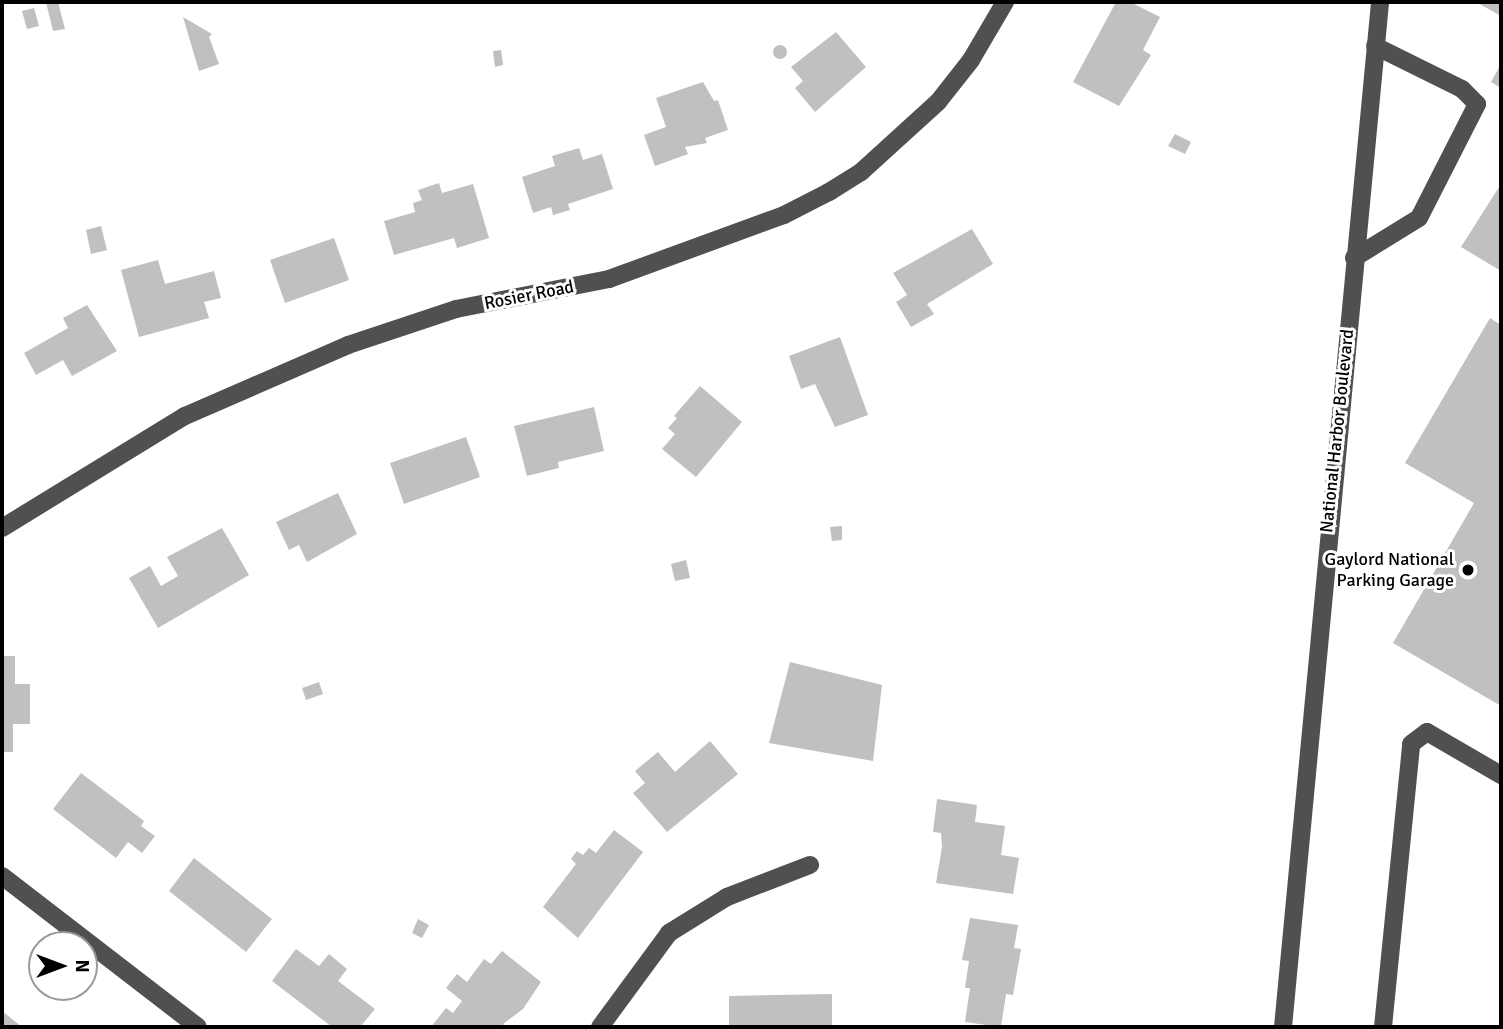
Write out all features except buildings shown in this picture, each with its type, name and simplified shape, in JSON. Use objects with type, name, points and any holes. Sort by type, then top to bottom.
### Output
[{"type":"street","name":"Rosier Road","points":[[2,528],[185,416],[348,345],[456,309],[609,279],[784,215],[829,192],[861,172],[938,102],[971,60],[1005,2]]},
{"type":"street","name":"National Harbor Boulevard","points":[[1283,1027],[1380,2]]},
{"type":"street","points":[[1354,258],[1419,218],[1477,104],[1462,89],[1376,46]]},
{"type":"street","points":[[1383,1027],[1411,744],[1427,732],[1501,775]]},
{"type":"street","points":[[600,1027],[669,933],[727,897],[810,865]]},
{"type":"street","points":[[2,876],[198,1027]]},
{"type":"place","name":"Gaylord National Parking Garage","points":[[1468,570]]}]
